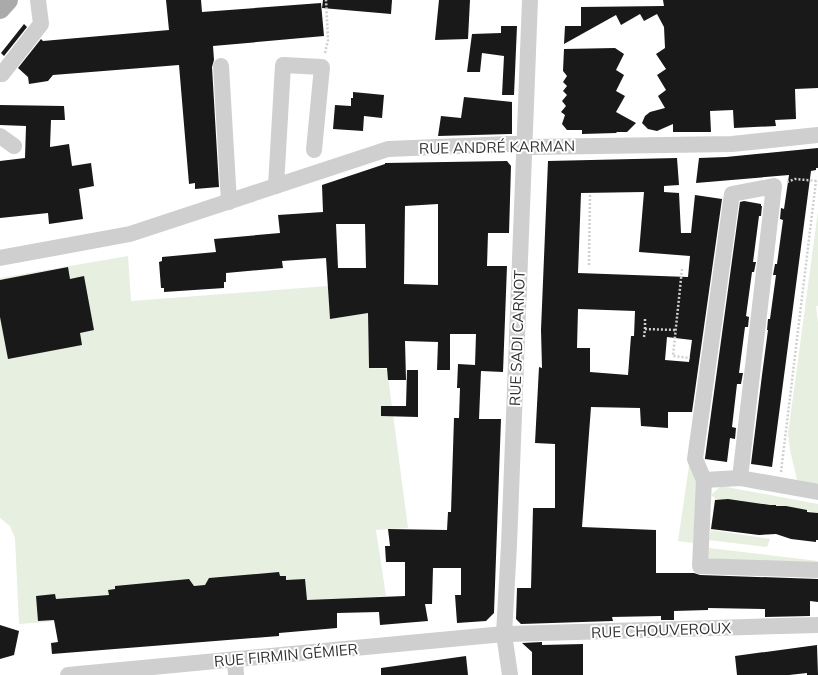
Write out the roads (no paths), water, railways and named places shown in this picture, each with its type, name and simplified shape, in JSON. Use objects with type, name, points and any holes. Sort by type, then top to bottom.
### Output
[{"type":"main road","points":[[0,9],[8,0]]},
{"type":"street","points":[[0,74],[2,74],[41,24],[38,0]]},
{"type":"street","name":"RUE SADI CARNOT","points":[[510,675],[504,634],[510,530],[523,146],[530,0]]},
{"type":"street","points":[[276,186],[284,65],[322,67],[314,150]]},
{"type":"street","points":[[221,66],[229,202]]},
{"type":"street","name":"RUE ANDRÉ KARMAN","points":[[0,258],[130,234],[388,149],[509,144],[523,146],[732,144],[818,135]]},
{"type":"street","points":[[0,136],[14,146]]},
{"type":"street","points":[[740,478],[774,186],[732,194],[695,459],[704,480],[700,566],[818,570]]},
{"type":"street","points":[[704,480],[740,478],[818,492]]},
{"type":"street","name":"RUE CHOUVEROUX","points":[[504,634],[818,625]]},
{"type":"street","name":"RUE FIRMIN GÉMIER","points":[[68,675],[236,667],[504,634]]}]
